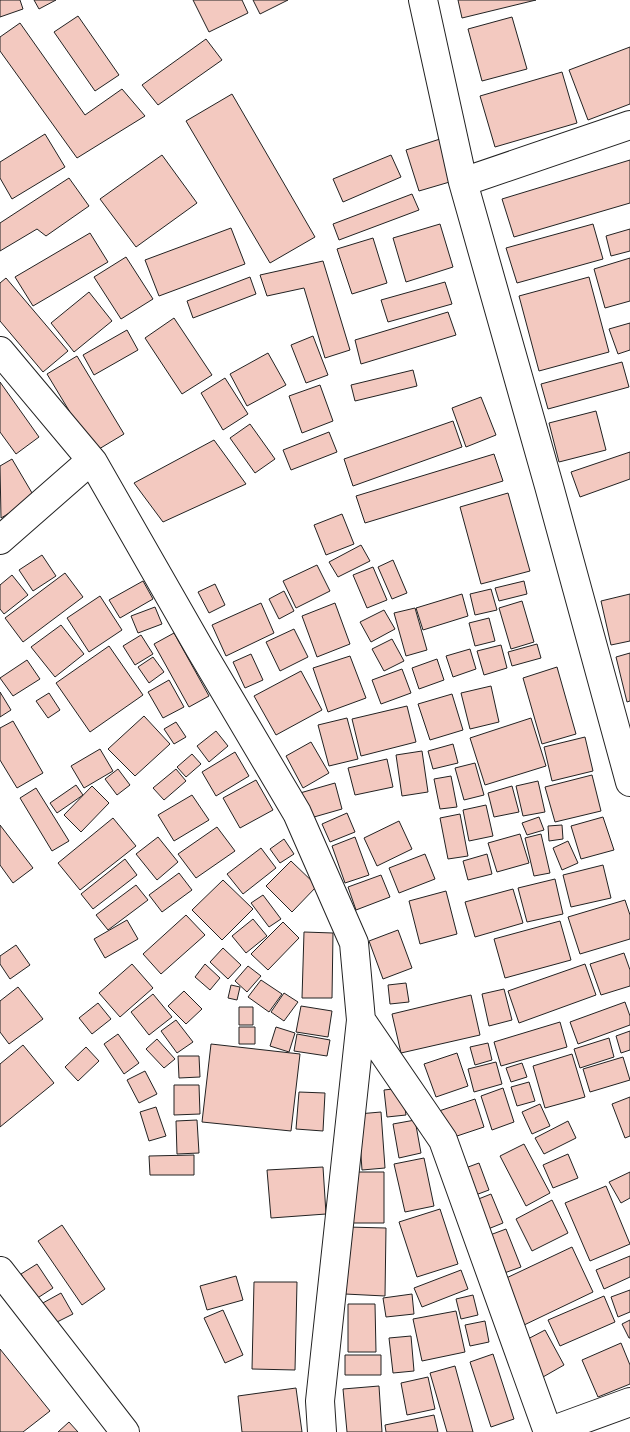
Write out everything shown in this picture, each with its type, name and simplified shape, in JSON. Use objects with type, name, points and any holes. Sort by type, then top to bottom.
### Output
[{"type":"street","points":[[423,0],[463,182],[630,782]]},
{"type":"street","points":[[463,182],[630,125]]},
{"type":"street","points":[[0,352],[93,462],[297,813],[354,943],[361,1020],[320,1401],[322,1432]]},
{"type":"street","points":[[0,540],[89,462],[93,462]]},
{"type":"street","points":[[361,1020],[444,1140],[548,1432],[630,1402]]},
{"type":"street","points":[[0,1271],[125,1432]]},
{"type":"building","points":[[0,0],[20,0],[23,9],[0,17]]},
{"type":"building","points":[[34,0],[56,0],[39,9]]},
{"type":"building","points":[[193,0],[242,0],[248,13],[209,32]]},
{"type":"building","points":[[253,0],[288,0],[260,14]]},
{"type":"building","points":[[458,0],[536,0],[462,18]]},
{"type":"building","points":[[78,16],[119,75],[95,91],[54,32]]},
{"type":"building","points":[[512,17],[527,69],[482,81],[468,29]]},
{"type":"building","points":[[20,23],[85,115],[122,89],[145,116],[77,158],[0,51],[0,37]]},
{"type":"building","points":[[206,39],[222,60],[158,105],[142,85]]},
{"type":"building","points":[[630,47],[630,104],[588,120],[569,70]]},
{"type":"building","points":[[562,72],[577,123],[495,147],[480,96]]},
{"type":"building","points":[[232,94],[315,237],[270,263],[186,121]]},
{"type":"building","points":[[45,134],[65,167],[12,199],[0,178],[0,162]]},
{"type":"building","points":[[440,139],[453,181],[419,191],[406,150]]},
{"type":"building","points":[[162,155],[197,203],[136,247],[100,199]]},
{"type":"building","points":[[391,155],[401,177],[343,202],[333,179]]},
{"type":"building","points":[[630,160],[630,203],[514,237],[502,199]]},
{"type":"building","points":[[69,178],[89,206],[46,236],[37,229],[0,251],[0,223]]},
{"type":"building","points":[[412,194],[419,210],[339,240],[333,224]]},
{"type":"building","points":[[440,224],[453,267],[406,282],[393,238]]},
{"type":"building","points":[[593,224],[603,259],[517,283],[506,248]]},
{"type":"building","points":[[231,228],[245,264],[159,296],[145,260]]},
{"type":"building","points":[[630,229],[630,251],[611,256],[606,236]]},
{"type":"building","points":[[90,233],[108,262],[33,306],[15,277]]},
{"type":"building","points":[[373,238],[387,283],[352,294],[337,249]]},
{"type":"building","points":[[126,257],[153,299],[121,319],[94,277]]},
{"type":"building","points":[[630,258],[630,301],[605,308],[594,269]]},
{"type":"building","points":[[323,261],[350,350],[325,358],[304,288],[267,296],[260,275]]},
{"type":"building","points":[[250,277],[256,294],[193,318],[187,301]]},
{"type":"building","points":[[589,277],[609,352],[539,371],[519,296]]},
{"type":"building","points":[[6,278],[68,351],[43,372],[0,321],[0,283]]},
{"type":"building","points":[[445,282],[452,304],[388,322],[381,300]]},
{"type":"building","points":[[89,292],[112,321],[74,352],[51,323]]},
{"type":"building","points":[[448,312],[456,335],[361,364],[355,340]]},
{"type":"building","points":[[174,318],[212,375],[182,394],[145,338]]},
{"type":"building","points":[[630,323],[630,350],[618,354],[609,329]]},
{"type":"building","points":[[127,330],[138,350],[94,375],[83,355]]},
{"type":"building","points":[[313,336],[328,375],[306,383],[291,345]]},
{"type":"building","points":[[268,353],[286,385],[247,406],[230,374]]},
{"type":"building","points":[[77,356],[124,434],[94,452],[47,374]]},
{"type":"building","points":[[622,362],[629,387],[548,409],[541,384]]},
{"type":"building","points":[[413,370],[417,386],[355,401],[351,385]]},
{"type":"building","points":[[225,378],[248,414],[223,430],[201,393]]},
{"type":"building","points":[[0,382],[39,437],[16,454],[0,432]]},
{"type":"building","points":[[320,385],[333,421],[302,433],[289,396]]},
{"type":"building","points":[[481,397],[496,435],[466,447],[452,408]]},
{"type":"building","points":[[596,411],[606,450],[559,462],[549,423]]},
{"type":"building","points":[[453,421],[462,447],[353,486],[344,459]]},
{"type":"building","points":[[250,424],[275,459],[255,473],[230,438]]},
{"type":"building","points":[[329,432],[337,452],[291,470],[283,450]]},
{"type":"building","points":[[214,440],[246,484],[163,522],[134,483]]},
{"type":"building","points":[[630,452],[630,479],[580,497],[571,472]]},
{"type":"building","points":[[494,454],[503,481],[365,523],[356,496]]},
{"type":"building","points":[[12,459],[35,498],[1,518],[0,466]]},
{"type":"building","points":[[508,493],[530,571],[481,584],[460,507]]},
{"type":"building","points":[[342,514],[354,544],[326,555],[314,525]]},
{"type":"building","points":[[361,545],[370,561],[338,577],[329,562]]},
{"type":"building","points":[[42,555],[56,576],[33,591],[19,570]]},
{"type":"building","points":[[393,560],[407,593],[392,599],[378,567]]},
{"type":"building","points":[[317,565],[330,591],[296,608],[283,581]]},
{"type":"building","points":[[373,567],[387,600],[367,608],[353,575]]},
{"type":"building","points":[[65,573],[83,597],[23,642],[5,618]]},
{"type":"building","points":[[12,575],[28,595],[4,614],[0,609],[0,585]]},
{"type":"building","points":[[143,581],[153,599],[120,618],[109,600]]},
{"type":"building","points":[[524,581],[527,594],[499,601],[495,588]]},
{"type":"building","points":[[215,584],[225,605],[209,613],[198,592]]},
{"type":"building","points":[[491,589],[497,610],[475,615],[470,594]]},
{"type":"building","points":[[284,591],[294,611],[279,619],[269,599]]},
{"type":"building","points":[[462,594],[468,616],[423,630],[416,608]]},
{"type":"building","points":[[630,594],[630,641],[611,645],[601,601]]},
{"type":"building","points":[[100,596],[122,630],[89,652],[67,618]]},
{"type":"building","points":[[522,601],[534,642],[511,649],[499,608]]},
{"type":"building","points":[[261,603],[274,633],[226,656],[212,625]]},
{"type":"building","points":[[335,603],[350,644],[317,657],[302,616]]},
{"type":"building","points":[[155,607],[162,624],[138,633],[131,616]]},
{"type":"building","points":[[415,608],[427,650],[406,656],[394,613]]},
{"type":"building","points":[[384,610],[395,629],[371,642],[360,622]]},
{"type":"building","points":[[489,618],[495,641],[475,646],[469,623]]},
{"type":"building","points":[[61,625],[84,654],[55,677],[31,647]]},
{"type":"building","points":[[294,629],[308,657],[280,671],[266,642]]},
{"type":"building","points":[[174,633],[209,696],[189,707],[154,644]]},
{"type":"building","points":[[141,635],[153,654],[135,665],[123,646]]},
{"type":"building","points":[[392,639],[404,661],[384,671],[372,649]]},
{"type":"building","points":[[537,644],[541,658],[512,666],[508,652]]},
{"type":"building","points":[[501,645],[507,668],[484,675],[477,651]]},
{"type":"building","points":[[109,646],[143,695],[90,732],[56,683]]},
{"type":"building","points":[[470,649],[476,669],[453,677],[446,656]]},
{"type":"building","points":[[630,653],[630,701],[627,702],[616,657]]},
{"type":"building","points":[[251,654],[263,680],[245,688],[233,662]]},
{"type":"building","points":[[350,656],[366,698],[328,712],[313,668]]},
{"type":"building","points":[[153,657],[164,672],[149,683],[138,667]]},
{"type":"building","points":[[437,659],[444,680],[419,689],[412,668]]},
{"type":"building","points":[[27,660],[40,679],[13,696],[0,678]]},
{"type":"building","points":[[557,667],[576,734],[542,744],[523,678]]},
{"type":"building","points":[[402,669],[411,693],[381,704],[372,680]]},
{"type":"building","points":[[301,671],[322,710],[276,735],[254,696]]},
{"type":"building","points":[[169,680],[184,707],[163,718],[148,692]]},
{"type":"building","points":[[491,686],[499,722],[470,729],[461,693]]},
{"type":"building","points":[[0,692],[11,710],[0,717]]},
{"type":"building","points":[[49,693],[60,710],[48,718],[36,701]]},
{"type":"building","points":[[452,694],[463,730],[430,740],[418,704]]},
{"type":"building","points":[[407,706],[416,742],[361,756],[352,719]]},
{"type":"building","points":[[144,716],[170,744],[135,776],[108,749]]},
{"type":"building","points":[[347,718],[358,759],[329,766],[318,725]]},
{"type":"building","points":[[531,718],[546,766],[485,785],[470,738]]},
{"type":"building","points":[[13,721],[43,773],[17,788],[0,760],[0,728]]},
{"type":"building","points":[[176,722],[186,737],[174,744],[164,729]]},
{"type":"building","points":[[216,731],[228,746],[209,762],[197,746]]},
{"type":"building","points":[[585,737],[593,771],[552,781],[544,747]]},
{"type":"building","points":[[311,742],[329,773],[303,788],[286,756]]},
{"type":"building","points":[[453,744],[458,763],[433,769],[428,751]]},
{"type":"building","points":[[100,749],[113,771],[84,788],[71,766]]},
{"type":"building","points":[[422,751],[428,792],[402,796],[396,755]]},
{"type":"building","points":[[235,752],[249,776],[216,796],[202,772]]},
{"type":"building","points":[[192,754],[201,764],[186,777],[177,767]]},
{"type":"building","points":[[387,759],[393,787],[355,795],[348,768]]},
{"type":"building","points":[[475,763],[484,795],[464,800],[455,768]]},
{"type":"building","points":[[118,769],[130,785],[117,795],[105,779]]},
{"type":"building","points":[[176,769],[186,781],[164,800],[153,788]]},
{"type":"building","points":[[592,775],[601,811],[555,822],[545,787]]},
{"type":"building","points":[[451,776],[457,807],[440,809],[434,779]]},
{"type":"building","points":[[256,780],[273,810],[240,828],[223,798]]},
{"type":"building","points":[[538,781],[545,812],[523,816],[516,786]]},
{"type":"building","points":[[335,783],[342,809],[307,819],[300,793]]},
{"type":"building","points":[[76,785],[83,795],[57,813],[50,803]]},
{"type":"building","points":[[92,786],[109,803],[81,832],[64,815]]},
{"type":"building","points":[[512,786],[519,812],[494,817],[488,793]]},
{"type":"building","points":[[36,788],[69,841],[52,851],[20,798]]},
{"type":"building","points":[[192,795],[209,820],[174,841],[158,815]]},
{"type":"building","points":[[486,805],[493,836],[469,841],[463,810]]},
{"type":"building","points":[[347,813],[355,832],[330,842],[322,824]]},
{"type":"building","points":[[460,814],[468,856],[448,859],[440,818]]},
{"type":"building","points":[[539,817],[544,830],[527,835],[522,823]]},
{"type":"building","points":[[603,817],[614,850],[581,859],[571,826]]},
{"type":"building","points":[[113,818],[136,846],[80,890],[58,863]]},
{"type":"building","points":[[399,821],[412,849],[377,866],[364,838]]},
{"type":"building","points":[[0,825],[33,868],[13,883],[0,865]]},
{"type":"building","points":[[562,825],[563,839],[549,841],[548,826]]},
{"type":"building","points":[[217,827],[235,851],[196,878],[178,854]]},
{"type":"building","points":[[520,834],[529,863],[497,872],[488,843]]},
{"type":"building","points":[[541,834],[550,873],[534,876],[525,838]]},
{"type":"building","points":[[158,837],[178,862],[157,880],[136,854]]},
{"type":"building","points":[[355,837],[369,875],[345,883],[332,846]]},
{"type":"building","points":[[284,839],[294,854],[280,863],[270,849]]},
{"type":"building","points":[[568,841],[578,863],[562,870],[553,848]]},
{"type":"building","points":[[261,848],[276,868],[243,894],[227,874]]},
{"type":"building","points":[[425,854],[435,879],[399,893],[389,868]]},
{"type":"building","points":[[487,854],[492,874],[468,880],[463,861]]},
{"type":"building","points":[[125,859],[137,875],[93,909],[81,894]]},
{"type":"building","points":[[291,861],[317,886],[292,912],[266,886]]},
{"type":"building","points":[[603,865],[611,898],[571,907],[563,875]]},
{"type":"building","points":[[179,873],[192,890],[162,912],[149,895]]},
{"type":"building","points":[[381,875],[390,897],[356,910],[348,887]]},
{"type":"building","points":[[555,879],[563,914],[527,922],[518,888]]},
{"type":"building","points":[[223,880],[253,909],[222,940],[192,910]]},
{"type":"building","points":[[136,885],[148,900],[108,930],[96,915]]},
{"type":"building","points":[[513,889],[523,923],[475,937],[465,902]]},
{"type":"building","points":[[446,891],[457,934],[420,944],[409,901]]},
{"type":"building","points":[[263,895],[281,919],[269,927],[251,903]]},
{"type":"building","points":[[625,900],[630,915],[630,939],[580,954],[568,917]]},
{"type":"building","points":[[186,915],[205,935],[161,974],[143,954]]},
{"type":"building","points":[[253,919],[267,936],[246,953],[232,936]]},
{"type":"building","points":[[127,920],[138,939],[105,958],[94,939]]},
{"type":"building","points":[[560,921],[571,960],[505,978],[494,939]]},
{"type":"building","points":[[283,922],[299,938],[268,970],[251,954]]},
{"type":"building","points":[[398,930],[412,968],[383,979],[369,941]]},
{"type":"building","points":[[304,932],[333,933],[332,998],[302,998]]},
{"type":"building","points":[[16,945],[30,965],[10,979],[0,964],[0,956]]},
{"type":"building","points":[[223,948],[241,965],[228,979],[210,962]]},
{"type":"building","points":[[624,953],[630,970],[630,986],[601,995],[590,964]]},
{"type":"building","points":[[132,964],[153,988],[120,1017],[99,993]]},
{"type":"building","points":[[205,964],[220,978],[210,990],[195,977]]},
{"type":"building","points":[[585,964],[596,995],[519,1023],[508,991]]},
{"type":"building","points":[[248,966],[261,976],[247,992],[235,981]]},
{"type":"building","points":[[261,980],[282,994],[269,1012],[248,997]]},
{"type":"building","points":[[406,983],[409,1002],[390,1004],[388,985]]},
{"type":"building","points":[[231,985],[240,987],[237,1000],[228,998]]},
{"type":"building","points":[[18,987],[43,1019],[9,1044],[0,1032],[0,1001]]},
{"type":"building","points":[[504,989],[512,1020],[489,1026],[482,994]]},
{"type":"building","points":[[184,991],[202,1009],[186,1024],[168,1006]]},
{"type":"building","points":[[284,993],[298,1002],[284,1021],[271,1012]]},
{"type":"building","points":[[153,994],[172,1017],[149,1035],[131,1012]]},
{"type":"building","points":[[471,995],[480,1035],[401,1053],[392,1014]]},
{"type":"building","points":[[625,1002],[630,1016],[630,1025],[578,1044],[570,1022]]},
{"type":"building","points":[[98,1003],[111,1019],[92,1034],[79,1018]]},
{"type":"building","points":[[301,1006],[332,1011],[328,1037],[296,1032]]},
{"type":"building","points":[[239,1007],[253,1007],[253,1025],[239,1025]]},
{"type":"building","points":[[176,1020],[193,1042],[177,1053],[161,1031]]},
{"type":"building","points":[[560,1022],[567,1047],[501,1066],[494,1042]]},
{"type":"building","points":[[239,1027],[255,1027],[255,1044],[239,1044]]},
{"type":"building","points":[[276,1027],[295,1033],[289,1052],[270,1046]]},
{"type":"building","points":[[630,1031],[630,1050],[621,1053],[616,1036]]},
{"type":"building","points":[[118,1034],[139,1063],[124,1074],[104,1044]]},
{"type":"building","points":[[297,1034],[330,1040],[327,1056],[294,1051]]},
{"type":"building","points":[[609,1038],[614,1057],[580,1068],[574,1049]]},
{"type":"building","points":[[157,1039],[175,1059],[164,1068],[146,1049]]},
{"type":"building","points":[[488,1043],[492,1060],[475,1065],[470,1047]]},
{"type":"building","points":[[211,1044],[300,1054],[291,1131],[202,1122]]},
{"type":"building","points":[[23,1045],[54,1083],[0,1127],[0,1064]]},
{"type":"building","points":[[86,1047],[99,1061],[78,1081],[65,1067]]},
{"type":"building","points":[[457,1053],[468,1086],[436,1097],[424,1064]]},
{"type":"building","points":[[572,1054],[585,1097],[545,1108],[533,1066]]},
{"type":"building","points":[[178,1056],[199,1056],[200,1077],[179,1078]]},
{"type":"building","points":[[623,1057],[630,1080],[590,1092],[583,1069]]},
{"type":"building","points":[[496,1062],[502,1084],[474,1092],[468,1069]]},
{"type":"building","points":[[522,1063],[527,1077],[511,1082],[506,1068]]},
{"type":"building","points":[[145,1071],[157,1094],[139,1103],[127,1080]]},
{"type":"building","points":[[529,1082],[535,1101],[517,1106],[511,1087]]},
{"type":"building","points":[[174,1085],[199,1085],[200,1114],[174,1115]]},
{"type":"building","points":[[402,1088],[406,1115],[387,1117],[384,1090]]},
{"type":"building","points":[[503,1088],[514,1122],[492,1130],[481,1096]]},
{"type":"building","points":[[299,1092],[325,1093],[323,1131],[296,1129]]},
{"type":"building","points":[[630,1097],[630,1136],[625,1138],[612,1104]]},
{"type":"building","points":[[475,1099],[484,1127],[445,1140],[436,1112]]},
{"type":"building","points":[[540,1104],[550,1126],[532,1134],[522,1112]]},
{"type":"building","points":[[156,1107],[166,1136],[149,1141],[140,1112]]},
{"type":"building","points":[[381,1112],[385,1168],[362,1170],[358,1114]]},
{"type":"building","points":[[197,1120],[199,1153],[177,1154],[176,1121]]},
{"type":"building","points":[[415,1120],[421,1153],[399,1158],[393,1124]]},
{"type":"building","points":[[568,1121],[576,1138],[544,1154],[535,1138]]},
{"type":"building","points":[[524,1144],[550,1193],[526,1206],[500,1156]]},
{"type":"building","points":[[568,1154],[578,1178],[553,1188],[543,1165]]},
{"type":"building","points":[[194,1155],[194,1175],[150,1175],[149,1156]]},
{"type":"building","points":[[424,1158],[434,1206],[405,1212],[394,1164]]},
{"type":"building","points":[[479,1163],[489,1190],[470,1197],[460,1170]]},
{"type":"building","points":[[323,1167],[326,1214],[271,1218],[267,1170]]},
{"type":"building","points":[[352,1172],[384,1172],[384,1223],[351,1223]]},
{"type":"building","points":[[630,1172],[630,1198],[621,1203],[609,1182]]},
{"type":"building","points":[[606,1186],[630,1244],[590,1261],[565,1203]]},
{"type":"building","points":[[491,1194],[503,1223],[483,1231],[471,1202]]},
{"type":"building","points":[[552,1200],[568,1233],[532,1251],[516,1219]]},
{"type":"building","points":[[440,1209],[458,1264],[417,1277],[399,1222]]},
{"type":"building","points":[[62,1225],[105,1289],[82,1305],[38,1241]]},
{"type":"building","points":[[347,1227],[386,1228],[385,1296],[345,1294]]},
{"type":"building","points":[[506,1229],[521,1267],[496,1276],[482,1238]]},
{"type":"building","points":[[572,1247],[593,1292],[522,1326],[500,1281]]},
{"type":"building","points":[[630,1256],[630,1277],[604,1289],[596,1270]]},
{"type":"building","points":[[37,1264],[53,1288],[36,1299],[21,1274]]},
{"type":"building","points":[[461,1270],[468,1289],[422,1307],[414,1288]]},
{"type":"building","points":[[236,1276],[243,1300],[207,1310],[200,1286]]},
{"type":"building","points":[[254,1282],[297,1282],[295,1370],[252,1369]]},
{"type":"building","points":[[630,1290],[630,1312],[618,1317],[611,1297]]},
{"type":"building","points":[[61,1293],[73,1314],[53,1324],[41,1304]]},
{"type":"building","points":[[412,1294],[414,1314],[386,1317],[383,1298]]},
{"type":"building","points":[[473,1295],[478,1315],[461,1319],[456,1299]]},
{"type":"building","points":[[604,1296],[615,1322],[560,1346],[548,1320]]},
{"type":"building","points":[[348,1304],[375,1304],[376,1352],[348,1352]]},
{"type":"building","points":[[223,1310],[243,1355],[225,1363],[204,1318]]},
{"type":"building","points":[[456,1311],[465,1352],[422,1361],[413,1319]]},
{"type":"building","points":[[630,1320],[630,1338],[629,1338],[622,1324]]},
{"type":"building","points":[[485,1321],[489,1342],[470,1346],[465,1325]]},
{"type":"building","points":[[545,1330],[564,1365],[543,1377],[524,1341]]},
{"type":"building","points":[[411,1336],[414,1371],[393,1373],[389,1338]]},
{"type":"building","points":[[621,1343],[630,1365],[630,1384],[598,1397],[582,1360]]},
{"type":"building","points":[[0,1349],[50,1411],[23,1432],[0,1432]]},
{"type":"building","points":[[493,1354],[514,1419],[491,1427],[470,1362]]},
{"type":"building","points":[[345,1355],[381,1355],[381,1375],[345,1375]]},
{"type":"building","points":[[455,1366],[473,1432],[447,1432],[430,1373]]},
{"type":"building","points":[[428,1377],[435,1409],[407,1415],[401,1383]]},
{"type":"building","points":[[379,1386],[382,1432],[347,1432],[343,1389]]},
{"type":"building","points":[[296,1388],[302,1432],[242,1432],[238,1396]]},
{"type":"building","points":[[434,1415],[438,1432],[386,1432],[385,1425]]},
{"type":"building","points":[[69,1422],[78,1432],[58,1432]]}]
